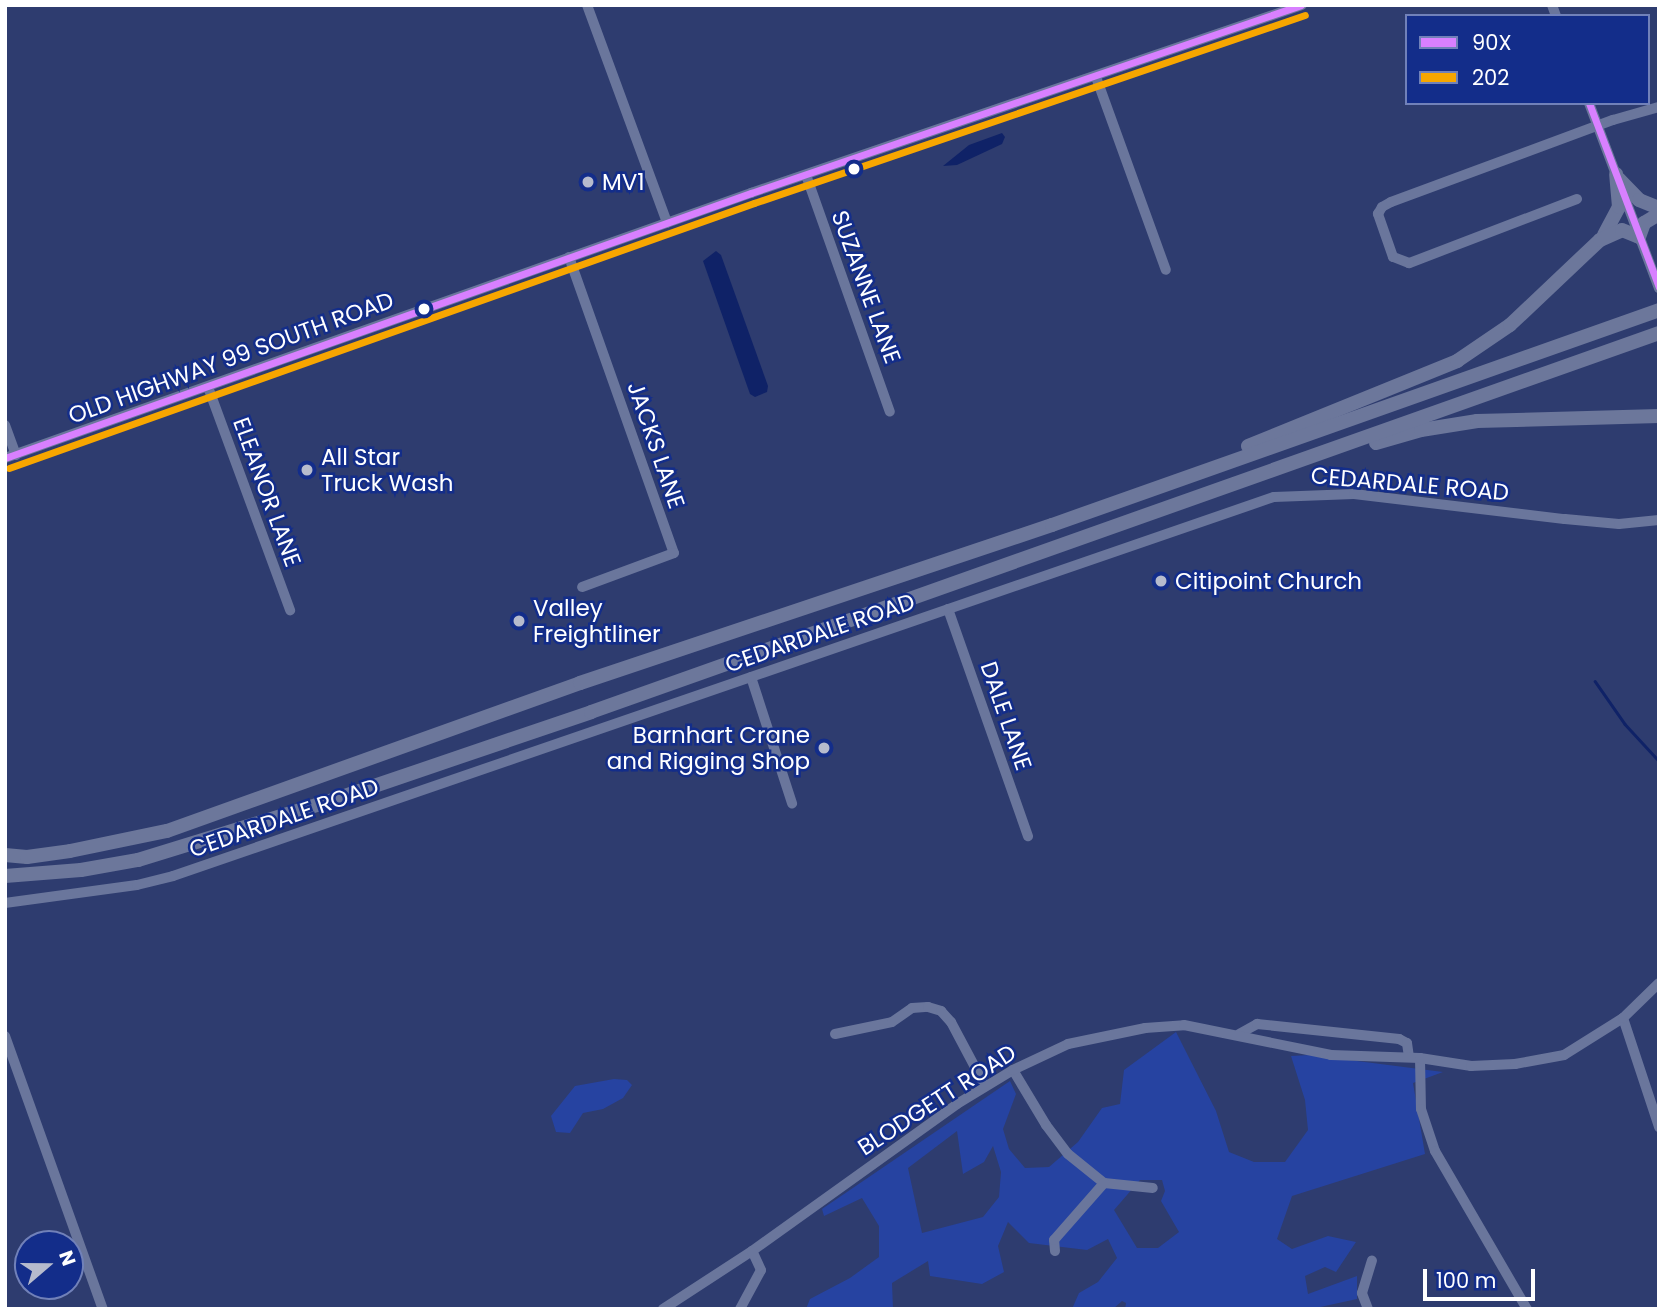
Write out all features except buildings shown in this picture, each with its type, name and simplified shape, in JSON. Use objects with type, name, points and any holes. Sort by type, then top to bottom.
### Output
[{"type":"highway","points":[[1616,174],[1631,194],[1659,208]]},
{"type":"highway","points":[[1052,525],[1121,493],[1457,361],[1510,325],[1600,240],[1617,214],[1619,200],[1616,174]]},
{"type":"highway","points":[[1600,240],[1622,230],[1639,237],[1644,223],[1659,214]]},
{"type":"highway","points":[[5,855],[27,857],[70,851],[167,831],[580,683],[1052,525],[1659,310]]},
{"type":"highway","points":[[5,876],[81,870],[138,860],[293,813],[592,712],[1659,333]]},
{"type":"highway","points":[[1253,478],[1421,430],[1458,423],[1659,416]]},
{"type":"street","points":[[587,5],[667,223]]},
{"type":"street","name":"OLD HIGHWAY 99 SOUTH ROAD","points":[[5,458],[569,257],[1302,5]]},
{"type":"street","points":[[1096,77],[1166,270]]},
{"type":"street","points":[[1590,105],[1658,286]]},
{"type":"street","points":[[1577,199],[1409,263],[1392,257],[1378,214],[1391,202],[1598,126],[1659,107]]},
{"type":"street","name":"SUZANNE LANE","points":[[806,175],[890,412]]},
{"type":"street","name":"JACKS LANE","points":[[569,257],[674,553],[582,587]]},
{"type":"street","name":"ELEANOR LANE","points":[[208,387],[290,610]]},
{"type":"street","points":[[5,425],[16,455]]},
{"type":"street","name":"CEDARDALE ROAD","points":[[5,903],[137,885],[173,876],[1275,496],[1354,494],[1619,524],[1659,520]]},
{"type":"street","name":"DALE LANE","points":[[948,609],[1028,836]]},
{"type":"street","points":[[751,677],[792,803]]},
{"type":"street","name":"BLODGETT ROAD","points":[[663,1309],[752,1251],[985,1086],[1068,1044],[1145,1028],[1184,1026],[1239,1034],[1331,1055],[1415,1058],[1487,1066],[1564,1055],[1623,1018],[1659,983]]},
{"type":"street","points":[[835,1034],[892,1022],[912,1009],[928,1007],[941,1011],[951,1022],[985,1086]]},
{"type":"street","points":[[1623,1018],[1659,1127]]},
{"type":"street","points":[[1239,1034],[1257,1024],[1399,1039],[1407,1043],[1415,1058],[1421,1109],[1435,1151],[1527,1309]]},
{"type":"street","points":[[5,1036],[103,1309]]},
{"type":"street","points":[[1013,1070],[1046,1125],[1068,1154],[1104,1183],[1153,1188]]},
{"type":"street","points":[[1055,1251],[1054,1240],[1104,1183]]},
{"type":"street","points":[[740,1309],[761,1270],[752,1251]]},
{"type":"street","points":[[1368,1309],[1362,1293],[1372,1261]]},
{"type":"shaded area","points":[[1002,133],[1005,137],[1002,144],[957,165],[943,166],[969,145]]},
{"type":"shaded area","points":[[716,251],[721,255],[768,386],[767,392],[755,397],[750,394],[703,261]]},
{"type":"shaded area","points":[[1176,1032],[1216,1111],[1229,1152],[1254,1162],[1285,1162],[1308,1130],[1305,1100],[1291,1056],[1310,1055],[1443,1072],[1413,1083],[1425,1154],[1292,1196],[1277,1239],[1292,1249],[1328,1236],[1356,1242],[1336,1272],[1325,1267],[1305,1276],[1308,1294],[1357,1276],[1357,1299],[1311,1309],[1125,1309],[1126,1303],[1122,1301],[1113,1309],[1072,1309],[1079,1293],[1098,1282],[1117,1258],[1108,1239],[1087,1250],[1029,1243],[1008,1222],[998,1246],[1004,1272],[982,1284],[930,1276],[928,1261],[892,1283],[893,1309],[806,1309],[810,1299],[850,1278],[879,1257],[879,1226],[862,1198],[824,1216],[822,1209],[1010,1081],[1016,1094],[1003,1129],[1009,1149],[1025,1168],[1049,1167],[1078,1142],[1102,1108],[1120,1104],[1124,1070]],"holes":[[[957,1131],[963,1174],[984,1162],[993,1146],[1001,1172],[999,1197],[983,1217],[922,1233],[908,1168]],[[1140,1180],[1162,1180],[1165,1191],[1161,1201],[1179,1232],[1158,1248],[1137,1248],[1114,1210]]]},
{"type":"shaded area","points":[[614,1079],[627,1080],[632,1085],[623,1098],[603,1109],[583,1113],[570,1133],[556,1132],[551,1116],[575,1086]]},
{"type":"waterway","points":[[1595,681],[1625,724],[1659,761]]},
{"type":"transit line","name":"90X","points":[[5,458],[751,193],[1301,5]]},
{"type":"transit line","name":"202","points":[[9,468],[754,203],[1305,15]]},
{"type":"transit line","name":"90X","points":[[1590,105],[1659,287]]},
{"type":"place","name":"MV1","points":[[588,182]]},
{"type":"place","name":"All Star Truck Wash","points":[[307,470]]},
{"type":"place","name":"Citipoint Church","points":[[1161,581]]},
{"type":"place","name":"Valley Freightliner","points":[[519,621]]},
{"type":"place","name":"Barnhart Crane and Rigging Shop","points":[[824,748]]}]
